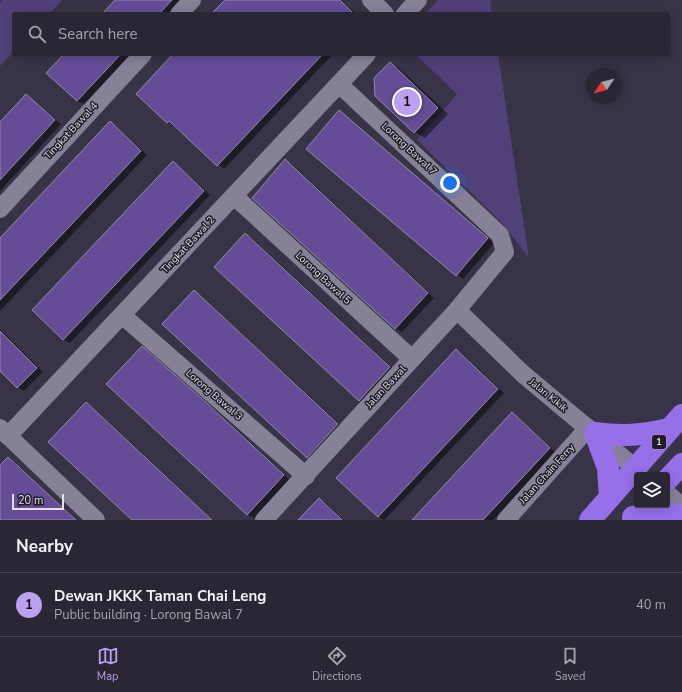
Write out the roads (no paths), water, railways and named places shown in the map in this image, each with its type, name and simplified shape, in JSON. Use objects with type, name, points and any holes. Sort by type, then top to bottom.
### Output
[{"type":"highway","points":[[592,430],[614,436],[641,436],[676,422]]},
{"type":"highway","name":"1","points":[[639,472],[676,422]]},
{"type":"highway","points":[[592,430],[608,468],[610,497]]},
{"type":"highway","points":[[670,477],[682,464]]},
{"type":"highway","name":"1","points":[[590,520],[610,497],[634,476]]},
{"type":"highway","points":[[636,514],[673,513],[682,516]]},
{"type":"street","points":[[181,12],[192,0]]},
{"type":"street","points":[[371,0],[383,12]]},
{"type":"street","points":[[407,12],[418,0]]},
{"type":"street","name":"Tingkat Bawal 4","points":[[0,209],[141,56]]},
{"type":"street","name":"Tingkat Bawal 2","points":[[4,432],[122,315],[365,56]]},
{"type":"street","name":"Lorong Bawal 7","points":[[339,84],[500,235],[504,243],[505,252]]},
{"type":"street","name":"Lorong Bawal 5","points":[[234,196],[412,359]]},
{"type":"street","name":"Jalan Bawal","points":[[264,520],[457,310],[505,252]]},
{"type":"street","name":"Jalan Kikik","points":[[457,310],[523,374],[592,430],[639,472]]},
{"type":"street","name":"Lorong Bawal 3","points":[[122,315],[306,476]]},
{"type":"street","name":"Jalan Chain Ferry","points":[[506,520],[592,430]]},
{"type":"street","points":[[4,432],[96,520]]},
{"type":"street","points":[[670,499],[682,509]]},
{"type":"place","name":"Dewan JKKK Taman Chai Leng","points":[[407,102]]}]
